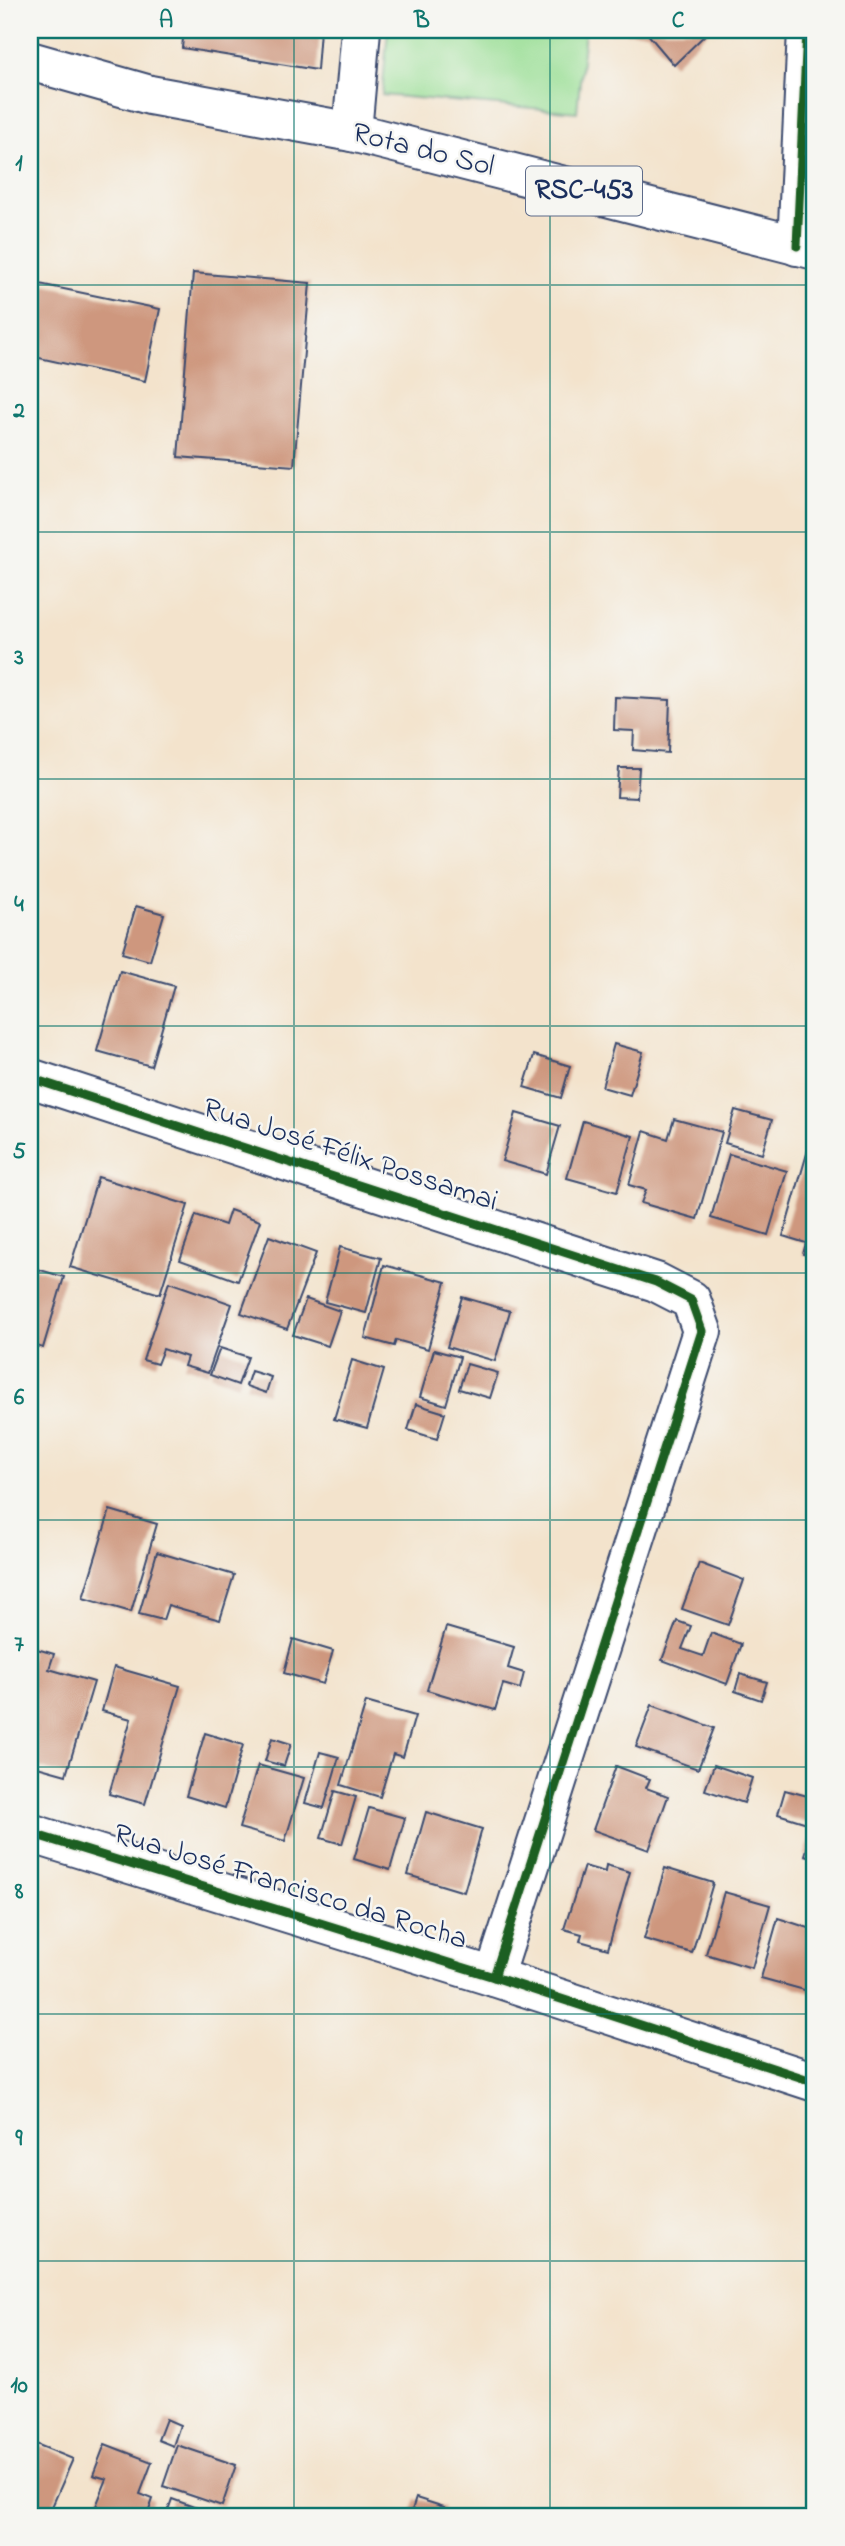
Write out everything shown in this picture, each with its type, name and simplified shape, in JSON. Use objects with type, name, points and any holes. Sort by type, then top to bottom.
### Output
[{"type":"main road","points":[[352,132],[361,30]]},
{"type":"main road","points":[[806,248],[807,30]]},
{"type":"main road","name":"Rota do Sol","points":[[30,61],[150,94],[352,132],[806,248]]},
{"type":"main road","name":"Rua José Félix Possamai","points":[[30,1078],[656,1282],[691,1300],[702,1331],[494,1977]]},
{"type":"main road","name":"Rua José Francisco da Rocha","points":[[30,1833],[494,1977],[815,2082]]},
{"type":"green space","points":[[388,30],[585,30],[577,112],[382,95]]},
{"type":"building","points":[[120,30],[171,30],[170,37]]},
{"type":"building","points":[[184,30],[320,30],[317,70],[182,48]]},
{"type":"building","points":[[599,30],[710,30],[674,65],[647,33],[599,33]]},
{"type":"building","points":[[193,273],[310,283],[294,466],[178,457]]},
{"type":"building","points":[[30,282],[160,309],[145,381],[30,356]]},
{"type":"building","points":[[615,697],[670,700],[668,753],[633,750],[634,731],[614,730]]},
{"type":"building","points":[[619,768],[639,768],[637,798],[617,797]]},
{"type":"building","points":[[136,906],[164,914],[150,961],[122,953]]},
{"type":"building","points":[[120,971],[174,986],[151,1066],[97,1051]]},
{"type":"building","points":[[614,1044],[643,1052],[630,1095],[602,1087]]},
{"type":"building","points":[[534,1055],[570,1066],[561,1098],[524,1087]]},
{"type":"building","points":[[735,1110],[772,1120],[762,1154],[725,1143]]},
{"type":"building","points":[[516,1113],[560,1126],[546,1174],[502,1161]]},
{"type":"building","points":[[674,1119],[722,1132],[697,1219],[641,1203],[646,1190],[629,1185],[644,1131],[668,1139]]},
{"type":"building","points":[[583,1121],[633,1136],[617,1192],[567,1178]]},
{"type":"building","points":[[808,1150],[815,1152],[815,1257],[803,1254],[806,1243],[783,1236]]},
{"type":"building","points":[[729,1154],[787,1171],[768,1235],[711,1218]]},
{"type":"building","points":[[98,1177],[188,1205],[160,1294],[70,1267]]},
{"type":"building","points":[[230,1210],[260,1221],[238,1281],[180,1260],[196,1215],[225,1225]]},
{"type":"building","points":[[269,1236],[316,1253],[287,1329],[241,1313]]},
{"type":"building","points":[[340,1247],[381,1258],[366,1313],[325,1302]]},
{"type":"building","points":[[384,1265],[446,1282],[428,1349],[396,1340],[394,1346],[365,1338]]},
{"type":"building","points":[[30,1267],[64,1277],[43,1348],[30,1344]]},
{"type":"building","points":[[169,1282],[232,1304],[208,1373],[184,1366],[187,1357],[163,1349],[157,1364],[143,1360]]},
{"type":"building","points":[[462,1297],[510,1311],[495,1361],[447,1347]]},
{"type":"building","points":[[306,1299],[340,1311],[328,1346],[293,1335]]},
{"type":"building","points":[[220,1348],[248,1357],[238,1385],[210,1375]]},
{"type":"building","points":[[434,1350],[460,1357],[446,1405],[420,1397]]},
{"type":"building","points":[[352,1360],[384,1370],[367,1428],[334,1419]]},
{"type":"building","points":[[467,1364],[498,1373],[490,1398],[459,1389]]},
{"type":"building","points":[[251,1371],[271,1377],[266,1393],[246,1386]]},
{"type":"building","points":[[416,1404],[445,1413],[437,1439],[408,1430]]},
{"type":"building","points":[[110,1510],[157,1524],[131,1612],[83,1598]]},
{"type":"building","points":[[157,1552],[234,1575],[220,1620],[168,1605],[163,1620],[139,1614]]},
{"type":"building","points":[[699,1563],[744,1580],[728,1625],[682,1609]]},
{"type":"building","points":[[677,1621],[691,1626],[682,1649],[703,1656],[711,1633],[741,1644],[727,1684],[662,1660]]},
{"type":"building","points":[[446,1627],[514,1647],[508,1668],[524,1673],[520,1689],[503,1684],[495,1710],[427,1690]]},
{"type":"building","points":[[293,1639],[333,1651],[323,1684],[284,1673]]},
{"type":"building","points":[[30,1647],[54,1654],[49,1669],[94,1682],[66,1775],[30,1765]]},
{"type":"building","points":[[114,1667],[180,1686],[145,1804],[109,1794],[131,1719],[102,1711]]},
{"type":"building","points":[[740,1674],[767,1682],[761,1700],[735,1691]]},
{"type":"building","points":[[366,1702],[415,1716],[403,1757],[393,1754],[380,1797],[341,1785]]},
{"type":"building","points":[[652,1705],[714,1728],[698,1769],[636,1747]]},
{"type":"building","points":[[205,1733],[243,1745],[225,1808],[186,1796]]},
{"type":"building","points":[[272,1738],[291,1744],[284,1766],[265,1761]]},
{"type":"building","points":[[320,1752],[339,1757],[324,1808],[305,1803]]},
{"type":"building","points":[[258,1765],[304,1778],[285,1841],[239,1828]]},
{"type":"building","points":[[714,1765],[752,1778],[744,1803],[705,1790]]},
{"type":"building","points":[[616,1766],[650,1779],[646,1788],[668,1796],[649,1850],[593,1830]]},
{"type":"building","points":[[785,1790],[815,1798],[807,1823],[778,1814]]},
{"type":"building","points":[[335,1791],[356,1797],[342,1844],[321,1838]]},
{"type":"building","points":[[369,1808],[405,1818],[390,1870],[354,1859]]},
{"type":"building","points":[[426,1812],[482,1829],[464,1892],[408,1875]]},
{"type":"building","points":[[815,1824],[815,1858],[805,1855]]},
{"type":"building","points":[[606,1865],[630,1872],[608,1949],[580,1941],[582,1934],[564,1929],[584,1866],[605,1872]]},
{"type":"building","points":[[665,1868],[713,1883],[692,1953],[644,1939]]},
{"type":"building","points":[[724,1892],[770,1905],[752,1968],[706,1954]]},
{"type":"building","points":[[778,1918],[815,1930],[815,1993],[761,1978]]},
{"type":"building","points":[[166,2419],[180,2425],[173,2446],[158,2440]]},
{"type":"building","points":[[31,2442],[73,2459],[48,2516],[30,2509]]},
{"type":"building","points":[[105,2444],[152,2462],[140,2494],[153,2499],[147,2516],[92,2516],[107,2479],[93,2475]]},
{"type":"building","points":[[177,2445],[236,2465],[222,2506],[163,2486]]},
{"type":"building","points":[[416,2498],[444,2507],[441,2516],[410,2516]]},
{"type":"building","points":[[172,2499],[219,2516],[166,2516]]},
{"type":"cycle path","points":[[797,246],[807,30]]},
{"type":"cycle path","points":[[30,1078],[656,1282],[691,1300],[702,1331],[494,1977]]},
{"type":"cycle path","points":[[30,1833],[494,1977],[815,2082]]}]
